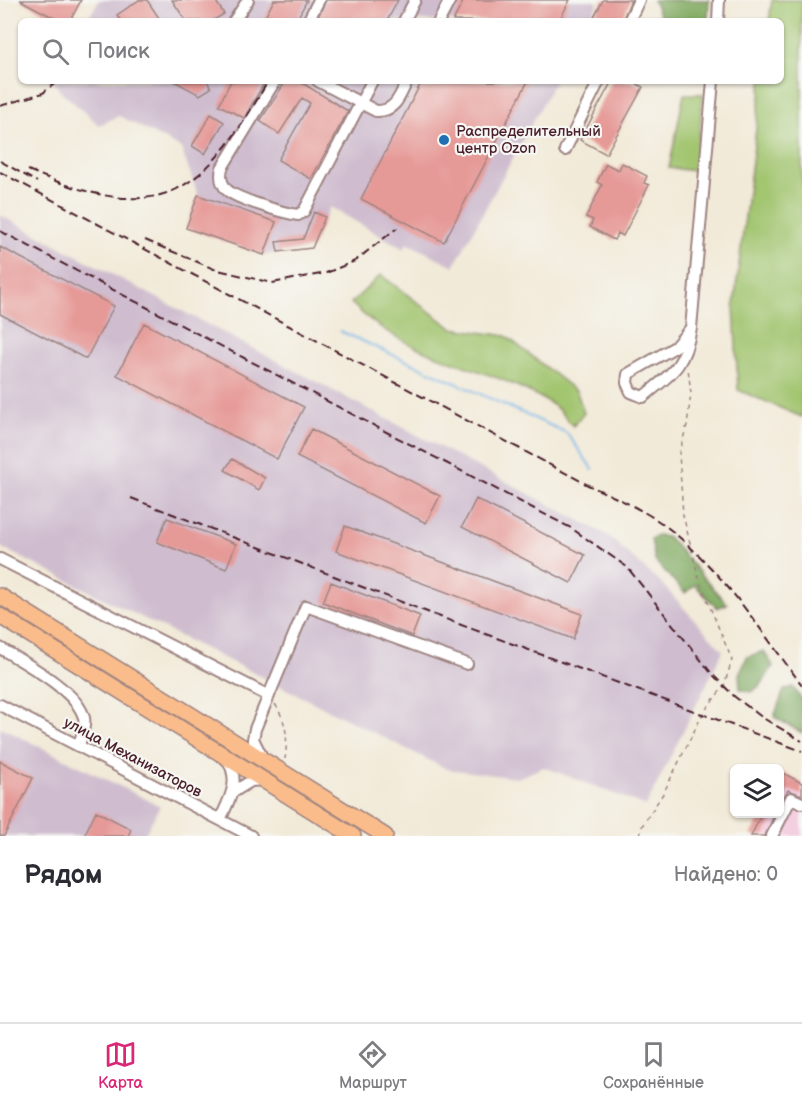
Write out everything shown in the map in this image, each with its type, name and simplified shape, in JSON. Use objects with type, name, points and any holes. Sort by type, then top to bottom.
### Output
[{"type":"highway","points":[[0,596],[385,836]]},
{"type":"highway","points":[[0,616],[352,836]]},
{"type":"street","points":[[236,18],[248,0]]},
{"type":"street","points":[[310,18],[319,0]]},
{"type":"street","points":[[406,18],[415,0]]},
{"type":"street","points":[[441,18],[450,0]]},
{"type":"street","points":[[630,18],[639,0]]},
{"type":"street","points":[[717,18],[719,0]]},
{"type":"street","points":[[273,84],[222,168],[221,177],[223,186],[232,193],[295,215],[304,211],[370,84]]},
{"type":"street","points":[[324,84],[375,111],[386,110],[396,102],[405,84]]},
{"type":"street","points":[[564,150],[597,84]]},
{"type":"street","points":[[691,328],[675,347],[628,374],[627,384],[631,392],[643,397],[671,373],[687,352],[691,328],[713,84]]},
{"type":"street","points":[[0,559],[270,696]]},
{"type":"street","points":[[264,760],[253,739],[255,729],[306,606],[467,664]]},
{"type":"street","points":[[0,648],[38,672],[77,702],[85,720],[79,745]]},
{"type":"street","name":"улица Механизаторов","points":[[0,705],[251,836]]},
{"type":"street","points":[[229,738],[248,736],[255,729]]},
{"type":"street","points":[[220,820],[233,792],[233,770],[224,755]]},
{"type":"street","points":[[233,792],[251,781],[264,780]]},
{"type":"street","points":[[772,836],[791,798],[802,804]]},
{"type":"path","points":[[640,836],[642,826],[674,772],[703,713],[724,686],[732,660],[700,583],[683,515],[679,453],[687,425],[691,394],[687,352]]},
{"type":"path","points":[[270,696],[283,717],[288,738],[284,763]]},
{"type":"shaded area","points":[[99,0],[592,0],[598,3],[590,18],[89,18]]},
{"type":"shaded area","points":[[56,84],[553,84],[454,266],[407,243],[404,249],[330,207],[312,248],[264,255],[186,228],[198,195],[181,148],[119,116],[99,125],[59,90]]},
{"type":"shaded area","points":[[0,215],[607,535],[662,584],[723,651],[646,806],[544,767],[517,778],[447,769],[0,547]]},
{"type":"shaded area","points":[[0,727],[160,806],[144,836],[0,836]]},
{"type":"shaded area","points":[[784,774],[802,783],[802,836],[751,836],[760,818],[784,818]]},
{"type":"green space","points":[[653,0],[709,0],[708,18],[661,18]]},
{"type":"green space","points":[[772,0],[802,0],[802,417],[738,390],[734,305],[762,84],[784,84],[784,18],[769,18]]},
{"type":"green space","points":[[684,94],[703,94],[696,171],[669,168]]},
{"type":"green space","points":[[381,275],[452,328],[506,336],[577,392],[584,413],[573,426],[553,405],[525,390],[422,350],[374,323],[351,303]]},
{"type":"green space","points":[[658,535],[669,538],[727,604],[717,608],[695,585],[685,593],[655,561],[651,539]]},
{"type":"green space","points":[[764,651],[773,666],[761,685],[751,692],[740,689],[739,674],[747,657]]},
{"type":"green space","points":[[793,687],[802,700],[802,733],[774,717],[784,690]]},
{"type":"building","points":[[20,0],[81,0],[72,18],[54,18]]},
{"type":"building","points":[[139,0],[147,0],[159,18],[119,18],[117,15]]},
{"type":"building","points":[[172,0],[215,0],[224,14],[217,18],[184,18]]},
{"type":"building","points":[[274,0],[307,0],[298,18],[265,18]]},
{"type":"building","points":[[326,0],[398,0],[389,18],[317,18]]},
{"type":"building","points":[[464,0],[570,0],[561,18],[455,18]]},
{"type":"building","points":[[603,0],[631,0],[623,18],[594,18]]},
{"type":"building","points":[[180,84],[209,84],[211,88],[200,95]]},
{"type":"building","points":[[230,84],[263,84],[244,118],[219,105]]},
{"type":"building","points":[[284,84],[304,84],[348,111],[311,179],[278,160],[310,103],[302,98],[279,134],[260,121]]},
{"type":"building","name":"Распределительный центр Ozon","points":[[420,84],[526,84],[444,242],[361,199]]},
{"type":"building","points":[[610,84],[637,84],[643,87],[606,154],[580,140]]},
{"type":"building","points":[[211,114],[224,122],[205,154],[192,146]]},
{"type":"building","points":[[622,163],[647,176],[644,183],[649,185],[623,236],[618,233],[614,240],[590,227],[593,220],[586,217],[602,185],[597,182],[606,164],[619,170]]},
{"type":"building","points":[[198,195],[276,222],[264,255],[186,228]]},
{"type":"building","points":[[314,212],[325,217],[312,248],[278,252],[276,242],[303,239]]},
{"type":"building","points":[[0,247],[114,306],[86,359],[0,314]]},
{"type":"building","points":[[144,323],[304,407],[277,459],[117,375]]},
{"type":"building","points":[[311,429],[440,496],[426,523],[297,457]]},
{"type":"building","points":[[232,459],[265,478],[259,490],[225,470]]},
{"type":"building","points":[[476,499],[585,555],[571,583],[462,527]]},
{"type":"building","points":[[167,518],[236,544],[226,569],[157,542]]},
{"type":"building","points":[[345,526],[582,614],[573,639],[336,551]]},
{"type":"building","points":[[331,582],[420,616],[412,636],[323,602]]},
{"type":"building","points":[[0,761],[33,778],[4,836],[0,836]]},
{"type":"building","points":[[784,774],[802,783],[802,795],[788,790],[784,797]]},
{"type":"building","points":[[96,811],[131,829],[128,836],[84,836]]},
{"type":"building","points":[[760,818],[773,818],[765,836],[751,836]]},
{"type":"waterway","points":[[340,331],[567,433],[593,470]]},
{"type":"railway","points":[[0,106],[43,93],[54,84]]},
{"type":"railway","points":[[28,170],[73,187],[111,196],[144,198],[172,191],[197,176],[220,153],[244,121],[266,84]]},
{"type":"railway","points":[[0,161],[37,182]]},
{"type":"railway","points":[[0,172],[659,521],[697,554],[730,589],[802,685]]},
{"type":"railway","points":[[145,240],[214,269],[272,283],[326,273],[355,261],[397,228]]},
{"type":"railway","points":[[0,231],[571,528],[627,567],[712,674],[735,697],[763,718],[802,741]]},
{"type":"railway","points":[[131,498],[456,623],[802,751]]},
{"type":"place","name":"Распределительный центр Ozon","points":[[444,140]]}]
